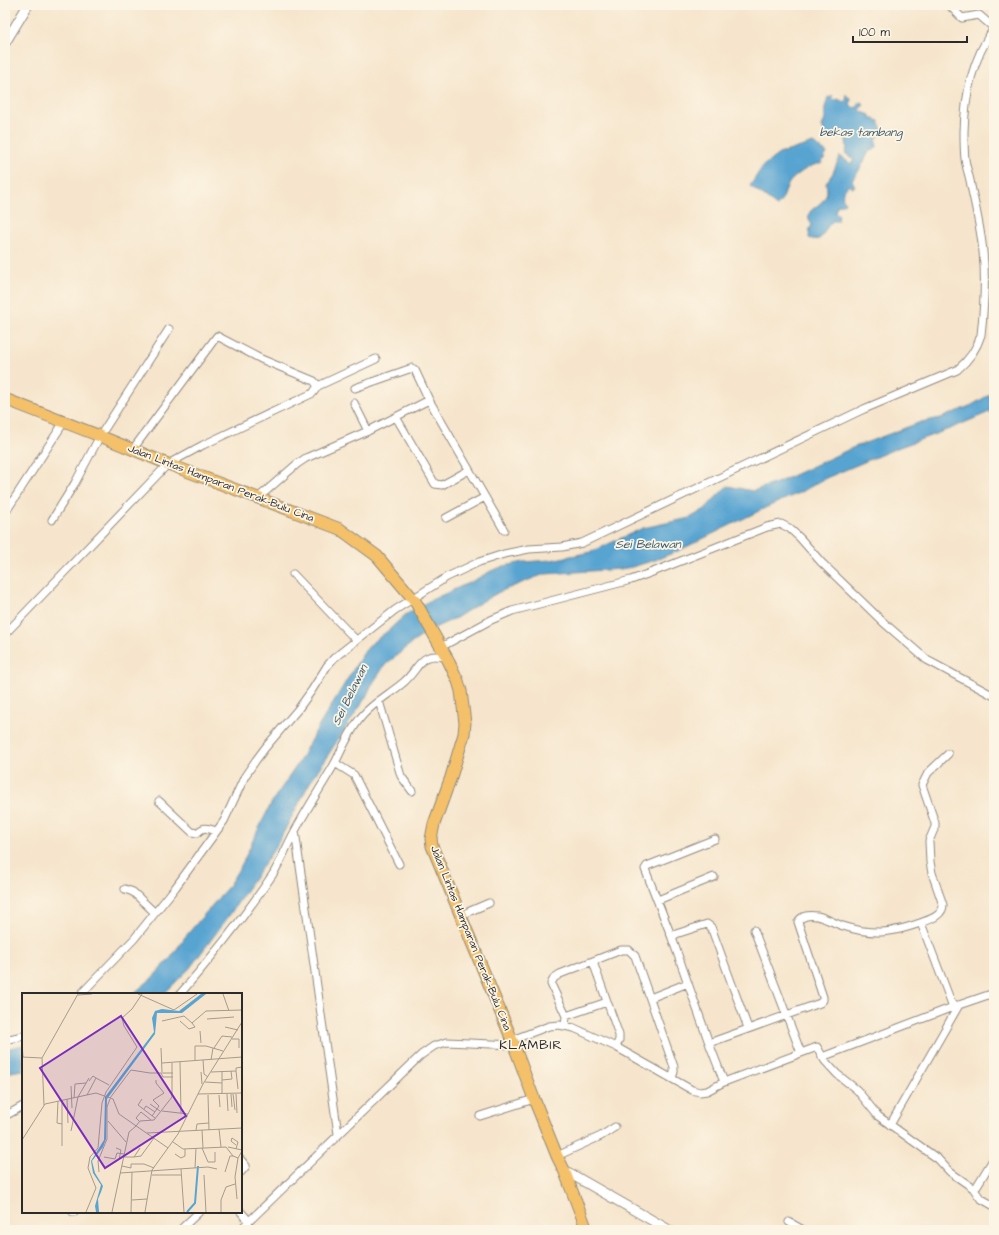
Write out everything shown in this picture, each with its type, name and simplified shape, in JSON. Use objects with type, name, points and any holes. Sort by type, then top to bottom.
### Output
[{"type":"main road","name":"Jalan Lintas Hamparan Perak–Bulu Cina","points":[[6,402],[64,422],[168,464],[340,529],[377,556],[414,599],[448,658],[458,681],[461,691],[465,728],[451,777],[434,824],[431,839],[432,846],[513,1042],[534,1099],[587,1230]]},
{"type":"street","points":[[5,43],[28,5]]},
{"type":"street","points":[[82,993],[134,939],[154,912],[175,888],[224,821],[245,776],[265,748],[299,708],[327,666],[334,658],[356,640],[447,577],[479,562],[521,550],[562,547],[582,543],[864,409],[958,370],[966,363],[981,335],[984,279],[983,252],[965,161],[966,105],[969,85],[980,51],[994,28],[978,15],[962,18],[949,5]]},
{"type":"street","points":[[52,520],[100,436],[169,329]]},
{"type":"street","points":[[133,449],[216,336],[261,359],[314,381],[318,386]]},
{"type":"street","points":[[5,634],[168,464],[203,445],[313,393],[318,386],[376,359]]},
{"type":"street","points":[[355,388],[412,368],[415,370],[429,400],[504,530]]},
{"type":"street","points":[[258,498],[306,458],[368,431],[429,400]]},
{"type":"street","points":[[354,403],[368,431]]},
{"type":"street","points":[[396,417],[435,484],[442,485],[469,470]]},
{"type":"street","points":[[5,513],[64,422]]},
{"type":"street","points":[[446,518],[485,497]]},
{"type":"street","points":[[440,644],[512,611],[631,580],[767,527],[781,524],[789,528],[821,562],[883,622],[927,660],[994,696]]},
{"type":"street","points":[[294,574],[356,640]]},
{"type":"street","points":[[181,993],[218,950],[274,872],[295,831],[335,763],[342,747],[362,716],[405,681],[420,662],[434,656],[448,658]]},
{"type":"street","points":[[379,701],[400,776],[412,791]]},
{"type":"street","points":[[708,1043],[820,1003],[823,1000],[798,922],[800,918],[816,916],[857,930],[878,933],[894,931],[921,923],[934,917],[940,912],[943,908],[942,902],[932,873],[928,841],[935,827],[935,823],[922,785],[928,773],[948,754]]},
{"type":"street","points":[[335,763],[354,774],[398,864]]},
{"type":"street","points":[[159,801],[192,832],[197,833],[202,828],[216,831]]},
{"type":"street","points":[[295,831],[338,1134]]},
{"type":"street","points":[[715,839],[646,867],[645,869],[672,938],[708,1043],[724,1082]]},
{"type":"street","points":[[658,900],[714,878]]},
{"type":"street","points":[[125,889],[133,892],[154,912]]},
{"type":"street","points":[[461,915],[489,903]]},
{"type":"street","points":[[921,923],[956,1006]]},
{"type":"street","points":[[672,938],[676,934],[707,924],[711,927],[748,1028]]},
{"type":"street","points":[[754,930],[801,1053]]},
{"type":"street","points":[[566,1026],[566,1016],[551,984],[552,980],[560,974],[622,950],[629,950],[635,956],[674,1066],[672,1078]]},
{"type":"street","points":[[593,962],[619,1035],[619,1040],[616,1047]]},
{"type":"street","points":[[650,998],[688,983]]},
{"type":"street","points":[[822,1057],[994,993]]},
{"type":"street","points":[[566,1016],[607,1002]]},
{"type":"street","points":[[890,1125],[956,1006]]},
{"type":"street","points":[[240,1230],[420,1055],[440,1043],[454,1041],[513,1042],[549,1026],[566,1026],[574,1028],[616,1047],[692,1090],[700,1092],[707,1091],[724,1082],[817,1048],[822,1057],[837,1074],[858,1090],[876,1114],[938,1159],[950,1172],[971,1186],[980,1198],[994,1206]]},
{"type":"street","points":[[5,1040],[22,1036]]},
{"type":"street","points":[[480,1116],[534,1099]]},
{"type":"street","points":[[5,1116],[22,1107]]},
{"type":"street","points":[[557,1156],[601,1136],[615,1127]]},
{"type":"street","points":[[975,1190],[994,1158]]},
{"type":"street","points":[[242,1161],[246,1166],[242,1171]]},
{"type":"street","points":[[564,1170],[669,1230]]},
{"type":"street","points":[[180,1230],[198,1213]]},
{"type":"street","points":[[242,1213],[249,1221]]},
{"type":"street","points":[[789,1222],[803,1230]]},
{"type":"water","name":"bekas tambang","points":[[832,95],[833,99],[838,99],[845,102],[847,97],[845,95],[847,95],[851,99],[850,106],[854,108],[859,106],[859,103],[861,102],[864,105],[860,109],[862,112],[870,115],[870,118],[874,118],[879,121],[884,134],[877,137],[877,147],[873,151],[870,150],[852,180],[855,186],[853,188],[848,185],[842,195],[845,203],[837,206],[835,212],[839,215],[838,221],[833,221],[829,224],[820,239],[814,239],[809,238],[810,228],[812,225],[809,218],[809,213],[825,198],[827,192],[826,183],[833,173],[840,156],[851,164],[854,159],[845,153],[847,149],[846,138],[841,136],[838,138],[833,135],[830,138],[826,138],[824,133],[822,125],[825,119],[825,108],[828,97],[831,98]]},
{"type":"water","name":"bekas tambang","points":[[813,143],[827,153],[821,164],[813,165],[791,180],[782,200],[777,206],[750,186],[763,166],[779,154]]},
{"type":"water","name":"Sei Belawan","points":[[994,392],[994,410],[826,478],[801,492],[678,551],[632,567],[545,574],[499,592],[456,618],[434,628],[413,642],[385,665],[371,686],[366,697],[309,784],[277,845],[226,920],[189,969],[165,993],[134,993],[151,979],[170,959],[185,937],[227,888],[242,864],[272,802],[299,762],[314,734],[364,652],[373,642],[405,615],[429,601],[504,566],[524,562],[551,560],[591,552],[643,528],[690,518],[705,509],[728,486],[753,491],[779,482],[852,448],[921,422],[941,418],[972,405]]},
{"type":"water","points":[[22,1045],[22,1070],[5,1073],[5,1049]]},
{"type":"district","name":"KLAMBIR","points":[[531,1045]]}]
